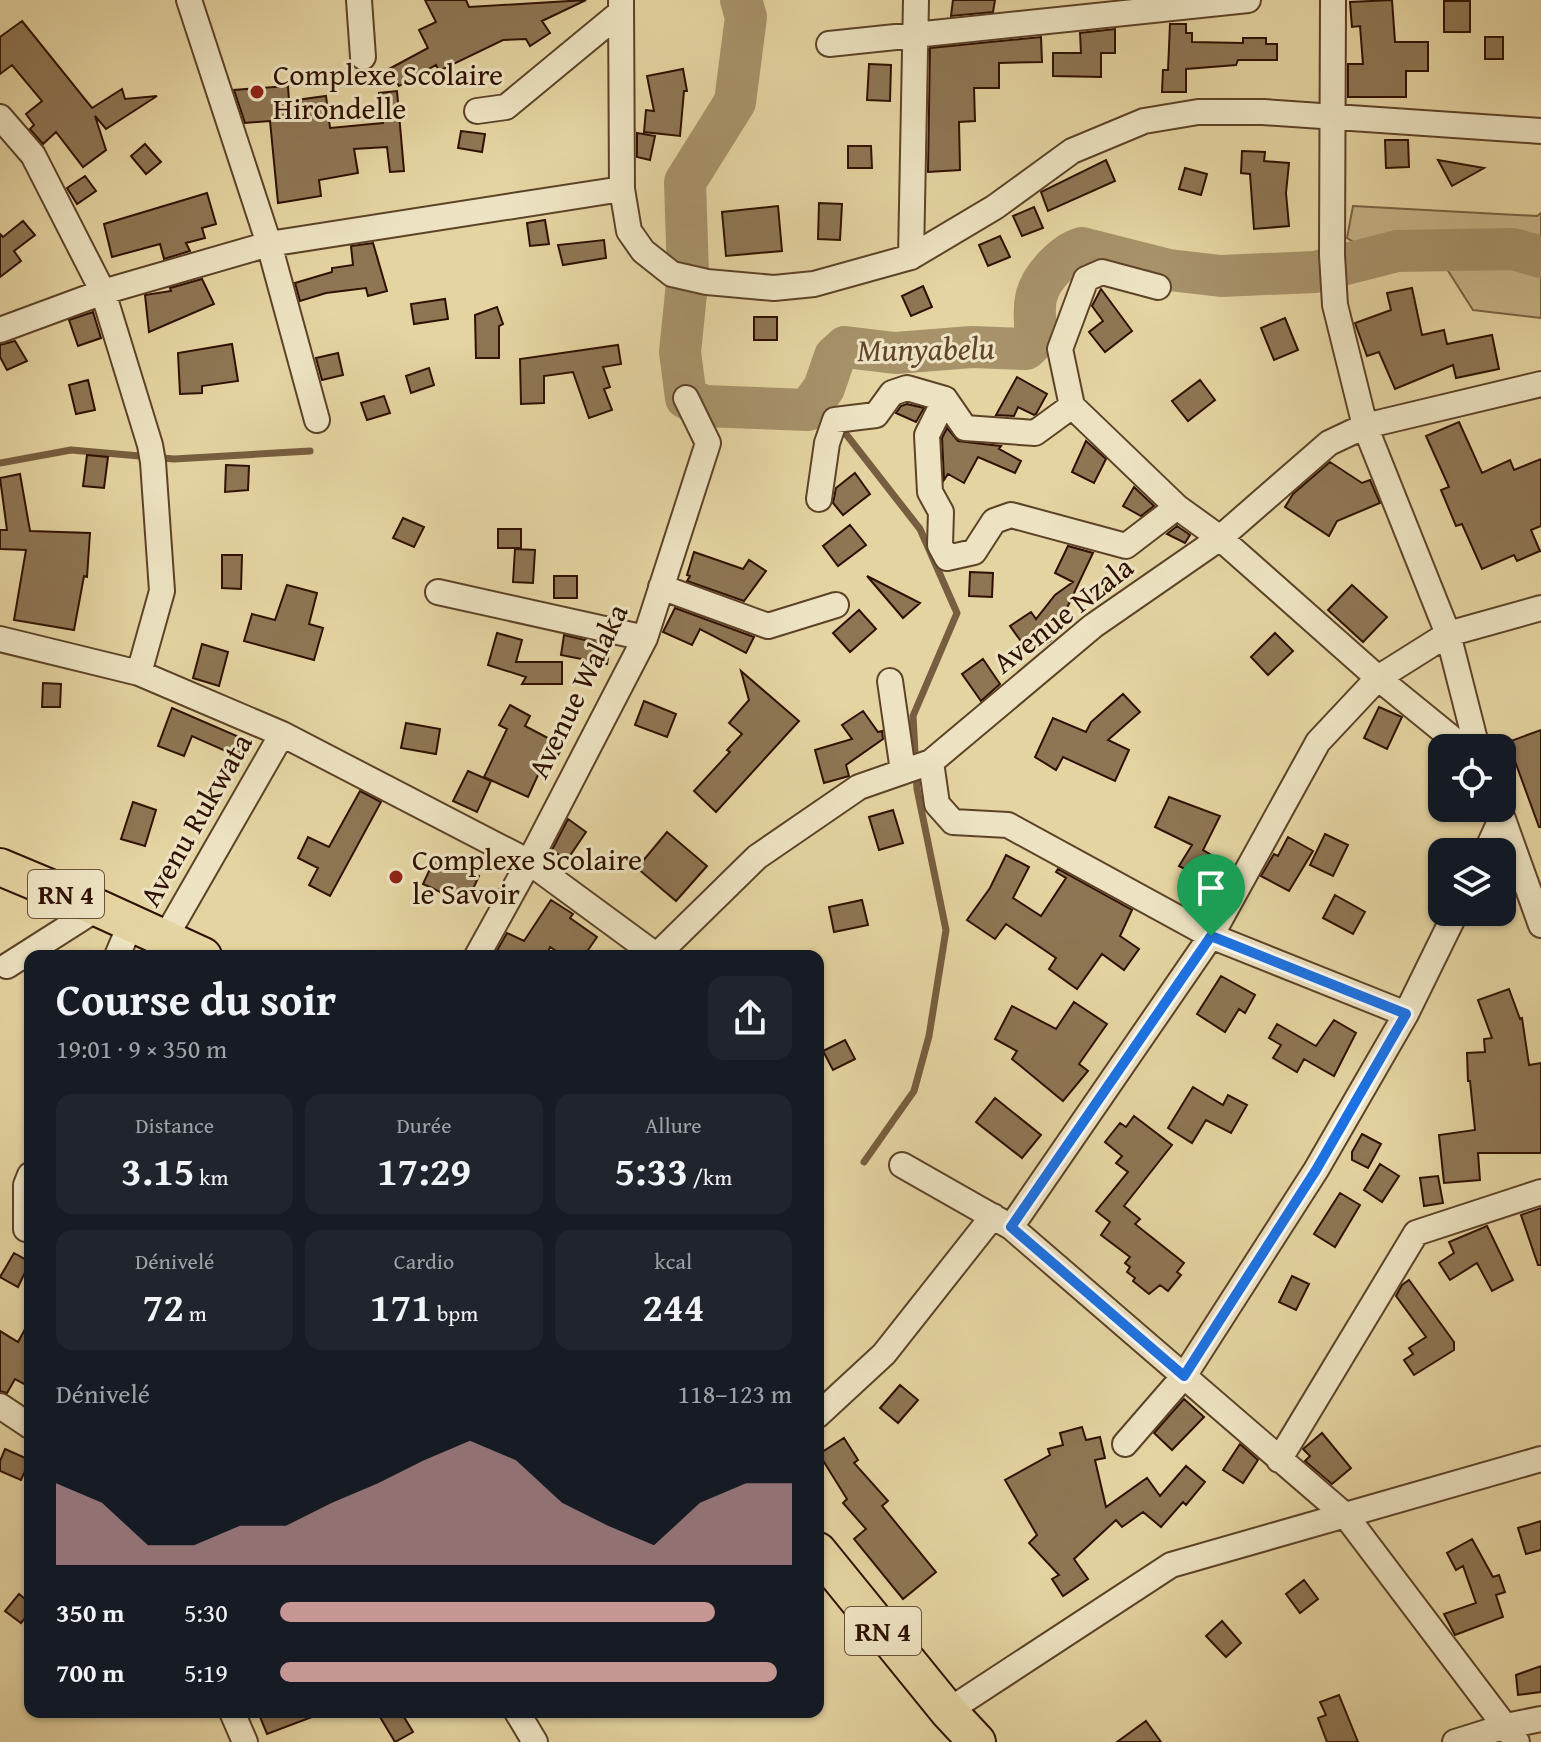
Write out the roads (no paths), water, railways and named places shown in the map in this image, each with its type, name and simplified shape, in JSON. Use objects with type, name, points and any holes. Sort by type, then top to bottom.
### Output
[{"type":"highway","name":"RN 4","points":[[0,867],[190,950]]},
{"type":"highway","name":"RN 4","points":[[824,1558],[948,1711],[977,1742]]},
{"type":"street","points":[[189,0],[269,244],[317,420]]},
{"type":"street","points":[[359,0],[363,57]]},
{"type":"street","points":[[911,257],[916,0]]},
{"type":"street","points":[[829,44],[1248,0]]},
{"type":"street","points":[[1333,0],[1335,305],[1365,426],[1448,634],[1473,734]]},
{"type":"street","points":[[621,6],[622,189],[629,231],[643,251],[672,274],[707,282],[774,288],[814,284],[911,257],[995,207],[1072,151],[1144,121],[1198,112],[1332,115],[1541,131]]},
{"type":"street","points":[[477,111],[506,107],[621,6]]},
{"type":"street","points":[[0,117],[33,155],[103,292],[151,451],[162,591],[139,673]]},
{"type":"street","points":[[0,330],[103,292],[269,244],[622,189]]},
{"type":"street","points":[[1158,287],[1102,272],[1086,279],[1060,349],[1072,406],[1177,507],[1220,538],[1378,678],[1447,734]]},
{"type":"street","name":"Avenue Nzala","points":[[662,950],[757,857],[859,787],[916,767],[1093,626],[1220,538],[1329,443],[1365,426],[1541,384]]},
{"type":"street","points":[[819,499],[827,443],[835,420],[876,415],[892,393],[907,388],[945,399],[965,428],[1035,433],[1072,406]]},
{"type":"street","name":"Avenue Walaka","points":[[480,950],[645,638],[708,443],[686,398]]},
{"type":"street","points":[[945,399],[927,435],[930,492],[941,512],[940,545],[947,558],[974,552],[994,521],[1011,515],[1126,546],[1177,507]]},
{"type":"street","points":[[661,587],[768,626],[836,605]]},
{"type":"street","points":[[438,592],[645,638]]},
{"type":"street","points":[[824,1409],[884,1354],[1002,1222],[1211,936],[1318,742],[1378,678],[1448,634],[1541,608]]},
{"type":"street","points":[[0,639],[139,673],[282,734],[529,862],[648,950]]},
{"type":"street","points":[[890,681],[916,767],[937,804],[953,822],[1008,825],[1211,936],[1406,1014]]},
{"type":"street","name":"Avenu Rukwata","points":[[165,938],[282,734]]},
{"type":"street","points":[[1503,822],[1541,925]]},
{"type":"street","points":[[2,960],[98,908]]},
{"type":"street","points":[[120,950],[131,923]]},
{"type":"street","points":[[1125,1444],[1184,1376],[1316,1170],[1406,1014],[1449,926]]},
{"type":"street","points":[[902,1165],[1002,1222],[1346,1516],[1511,1734]]},
{"type":"street","points":[[1279,1460],[1416,1233],[1541,1192]]},
{"type":"street","points":[[0,1406],[24,1422]]},
{"type":"street","points":[[948,1711],[1171,1565],[1541,1459]]},
{"type":"street","points":[[235,1718],[245,1742]]},
{"type":"street","points":[[521,1718],[535,1742]]},
{"type":"street","points":[[1455,1742],[1511,1734],[1541,1719]]},
{"type":"waterway","name":"Munyabelu","points":[[741,0],[746,17],[735,102],[685,182],[688,274],[680,352],[686,398],[704,406],[808,410],[824,388],[835,356],[845,347],[895,353],[972,347],[1026,349],[1036,339],[1035,308],[1042,283],[1061,260],[1082,248],[1169,270],[1221,276],[1315,272],[1397,251],[1513,249],[1541,257]]},
{"type":"waterway","points":[[808,410],[835,420],[920,529],[957,613],[913,716],[917,789],[946,930],[929,1036],[914,1091],[864,1162]]},
{"type":"waterway","points":[[0,463],[71,450],[174,459],[310,451]]},
{"type":"place","name":"Complexe Scolaire Hirondelle","points":[[257,92]]},
{"type":"place","name":"Complexe Scolaire le Savoir","points":[[396,877]]}]
